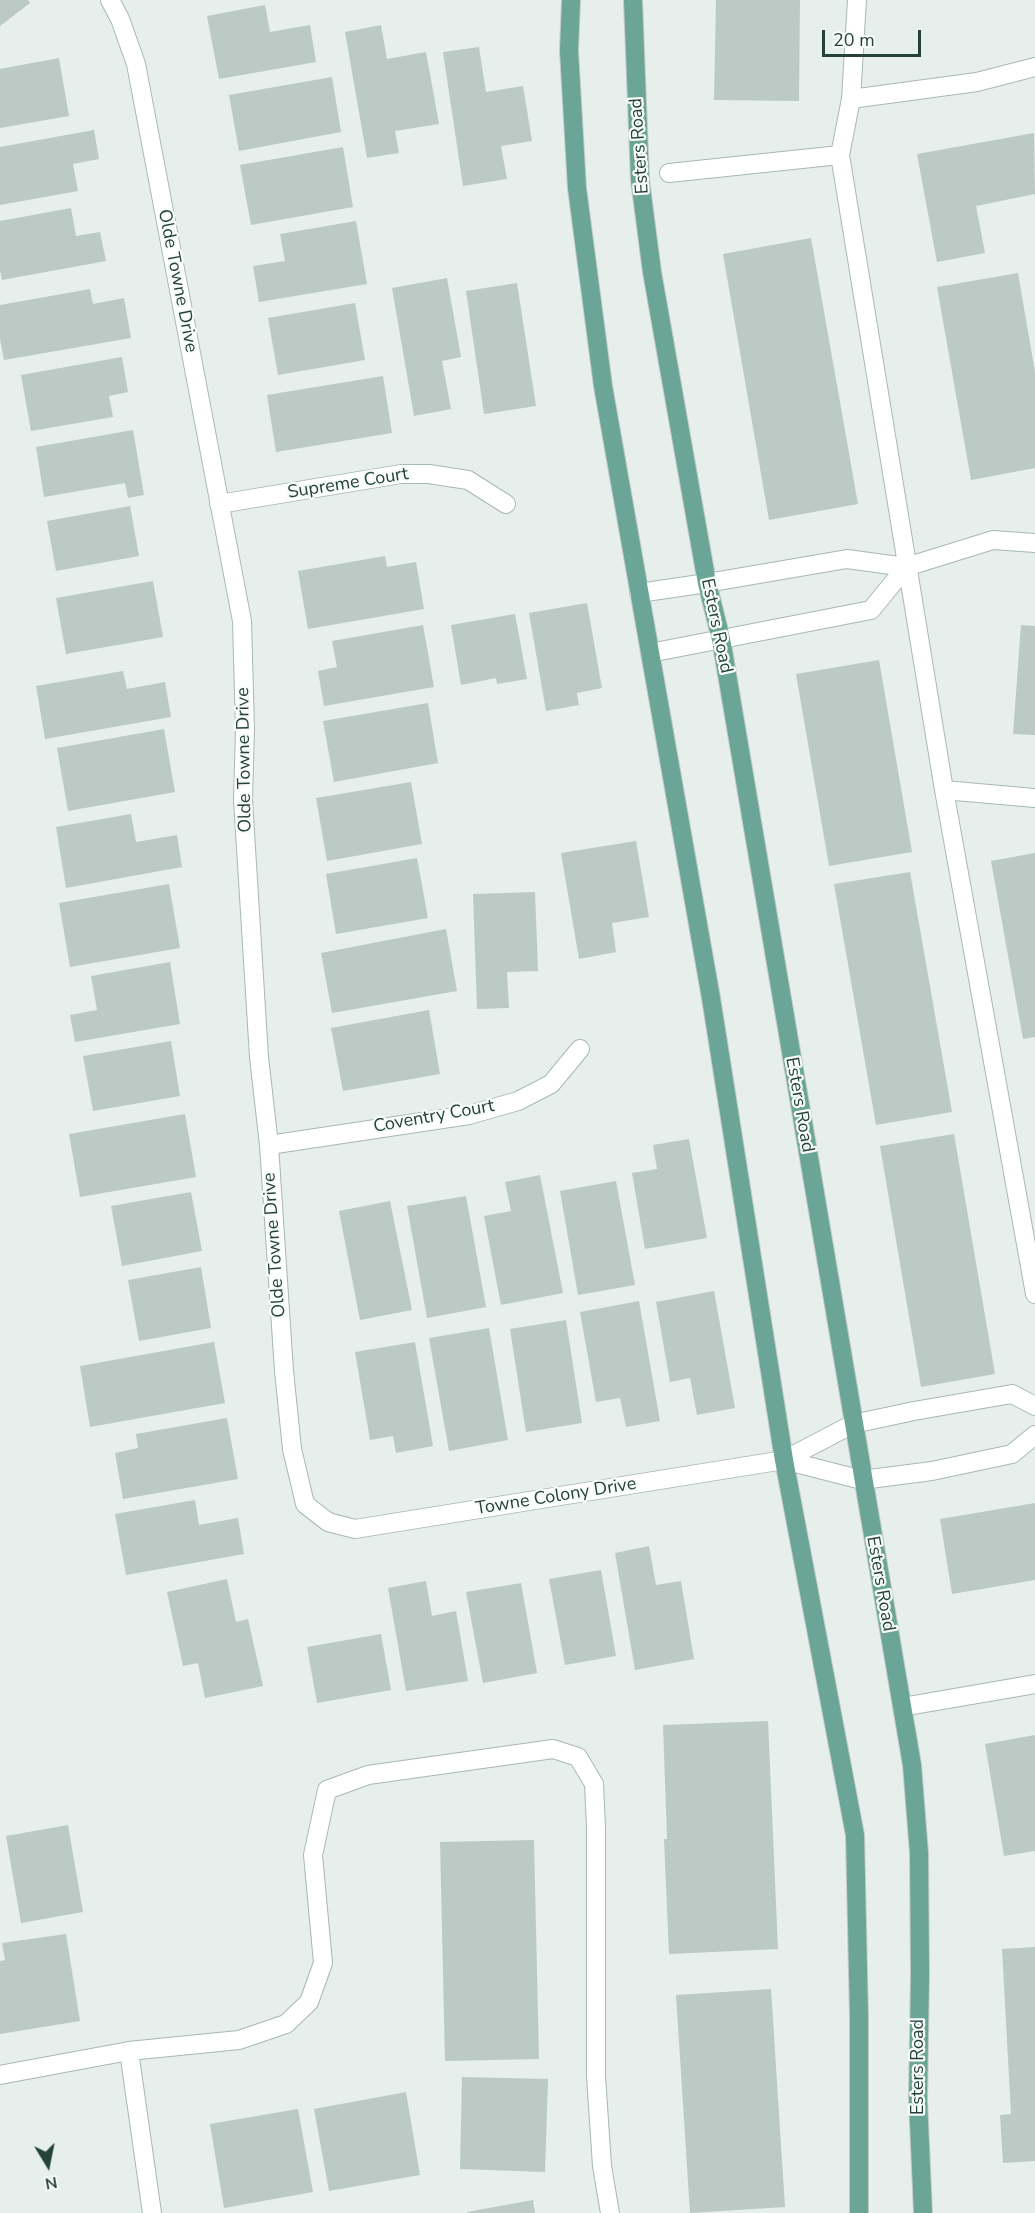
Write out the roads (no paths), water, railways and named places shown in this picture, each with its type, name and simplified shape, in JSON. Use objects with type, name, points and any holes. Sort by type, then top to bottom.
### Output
[{"type":"main road","points":[[571,0],[569,51],[577,188],[603,386],[711,998],[784,1460],[855,1835],[859,2017],[859,2213]]},
{"type":"main road","name":"Esters Road","points":[[633,0],[640,180],[652,272],[707,583],[721,639],[912,1765],[919,1852],[918,2100],[923,2213]]},
{"type":"street","name":"Olde Towne Drive","points":[[110,0],[120,19],[136,64],[242,621],[245,729],[244,812],[259,1057],[269,1145],[284,1371],[292,1449],[305,1504],[327,1522]]},
{"type":"street","points":[[857,0],[851,99],[840,154],[944,790],[1035,1294]]},
{"type":"street","points":[[851,99],[977,82],[1035,67]]},
{"type":"street","points":[[669,173],[840,154]]},
{"type":"street","name":"Supreme Court","points":[[219,504],[401,474],[429,474],[468,480],[506,504]]},
{"type":"street","points":[[639,593],[847,559],[906,567],[993,540],[1035,543]]},
{"type":"street","points":[[650,653],[871,610],[906,567]]},
{"type":"street","points":[[944,790],[1035,798]]},
{"type":"street","name":"Coventry Court","points":[[269,1145],[469,1114],[518,1101],[551,1084],[580,1049]]},
{"type":"street","name":"Towne Colony Drive","points":[[327,1522],[355,1529],[784,1460],[853,1424],[1012,1394],[1035,1406]]},
{"type":"street","points":[[862,1480],[932,1471],[1012,1454],[1035,1435]]},
{"type":"street","name":"Towne Colony Drive","points":[[784,1460],[862,1480]]},
{"type":"street","points":[[902,1707],[1035,1684]]},
{"type":"street","points":[[0,2075],[129,2051],[239,2040],[286,2024],[309,2002],[323,1963],[313,1856],[327,1790],[368,1775],[554,1749],[578,1757],[594,1784],[596,2076],[602,2166],[610,2213]]},
{"type":"street","points":[[129,2051],[152,2213]]}]
